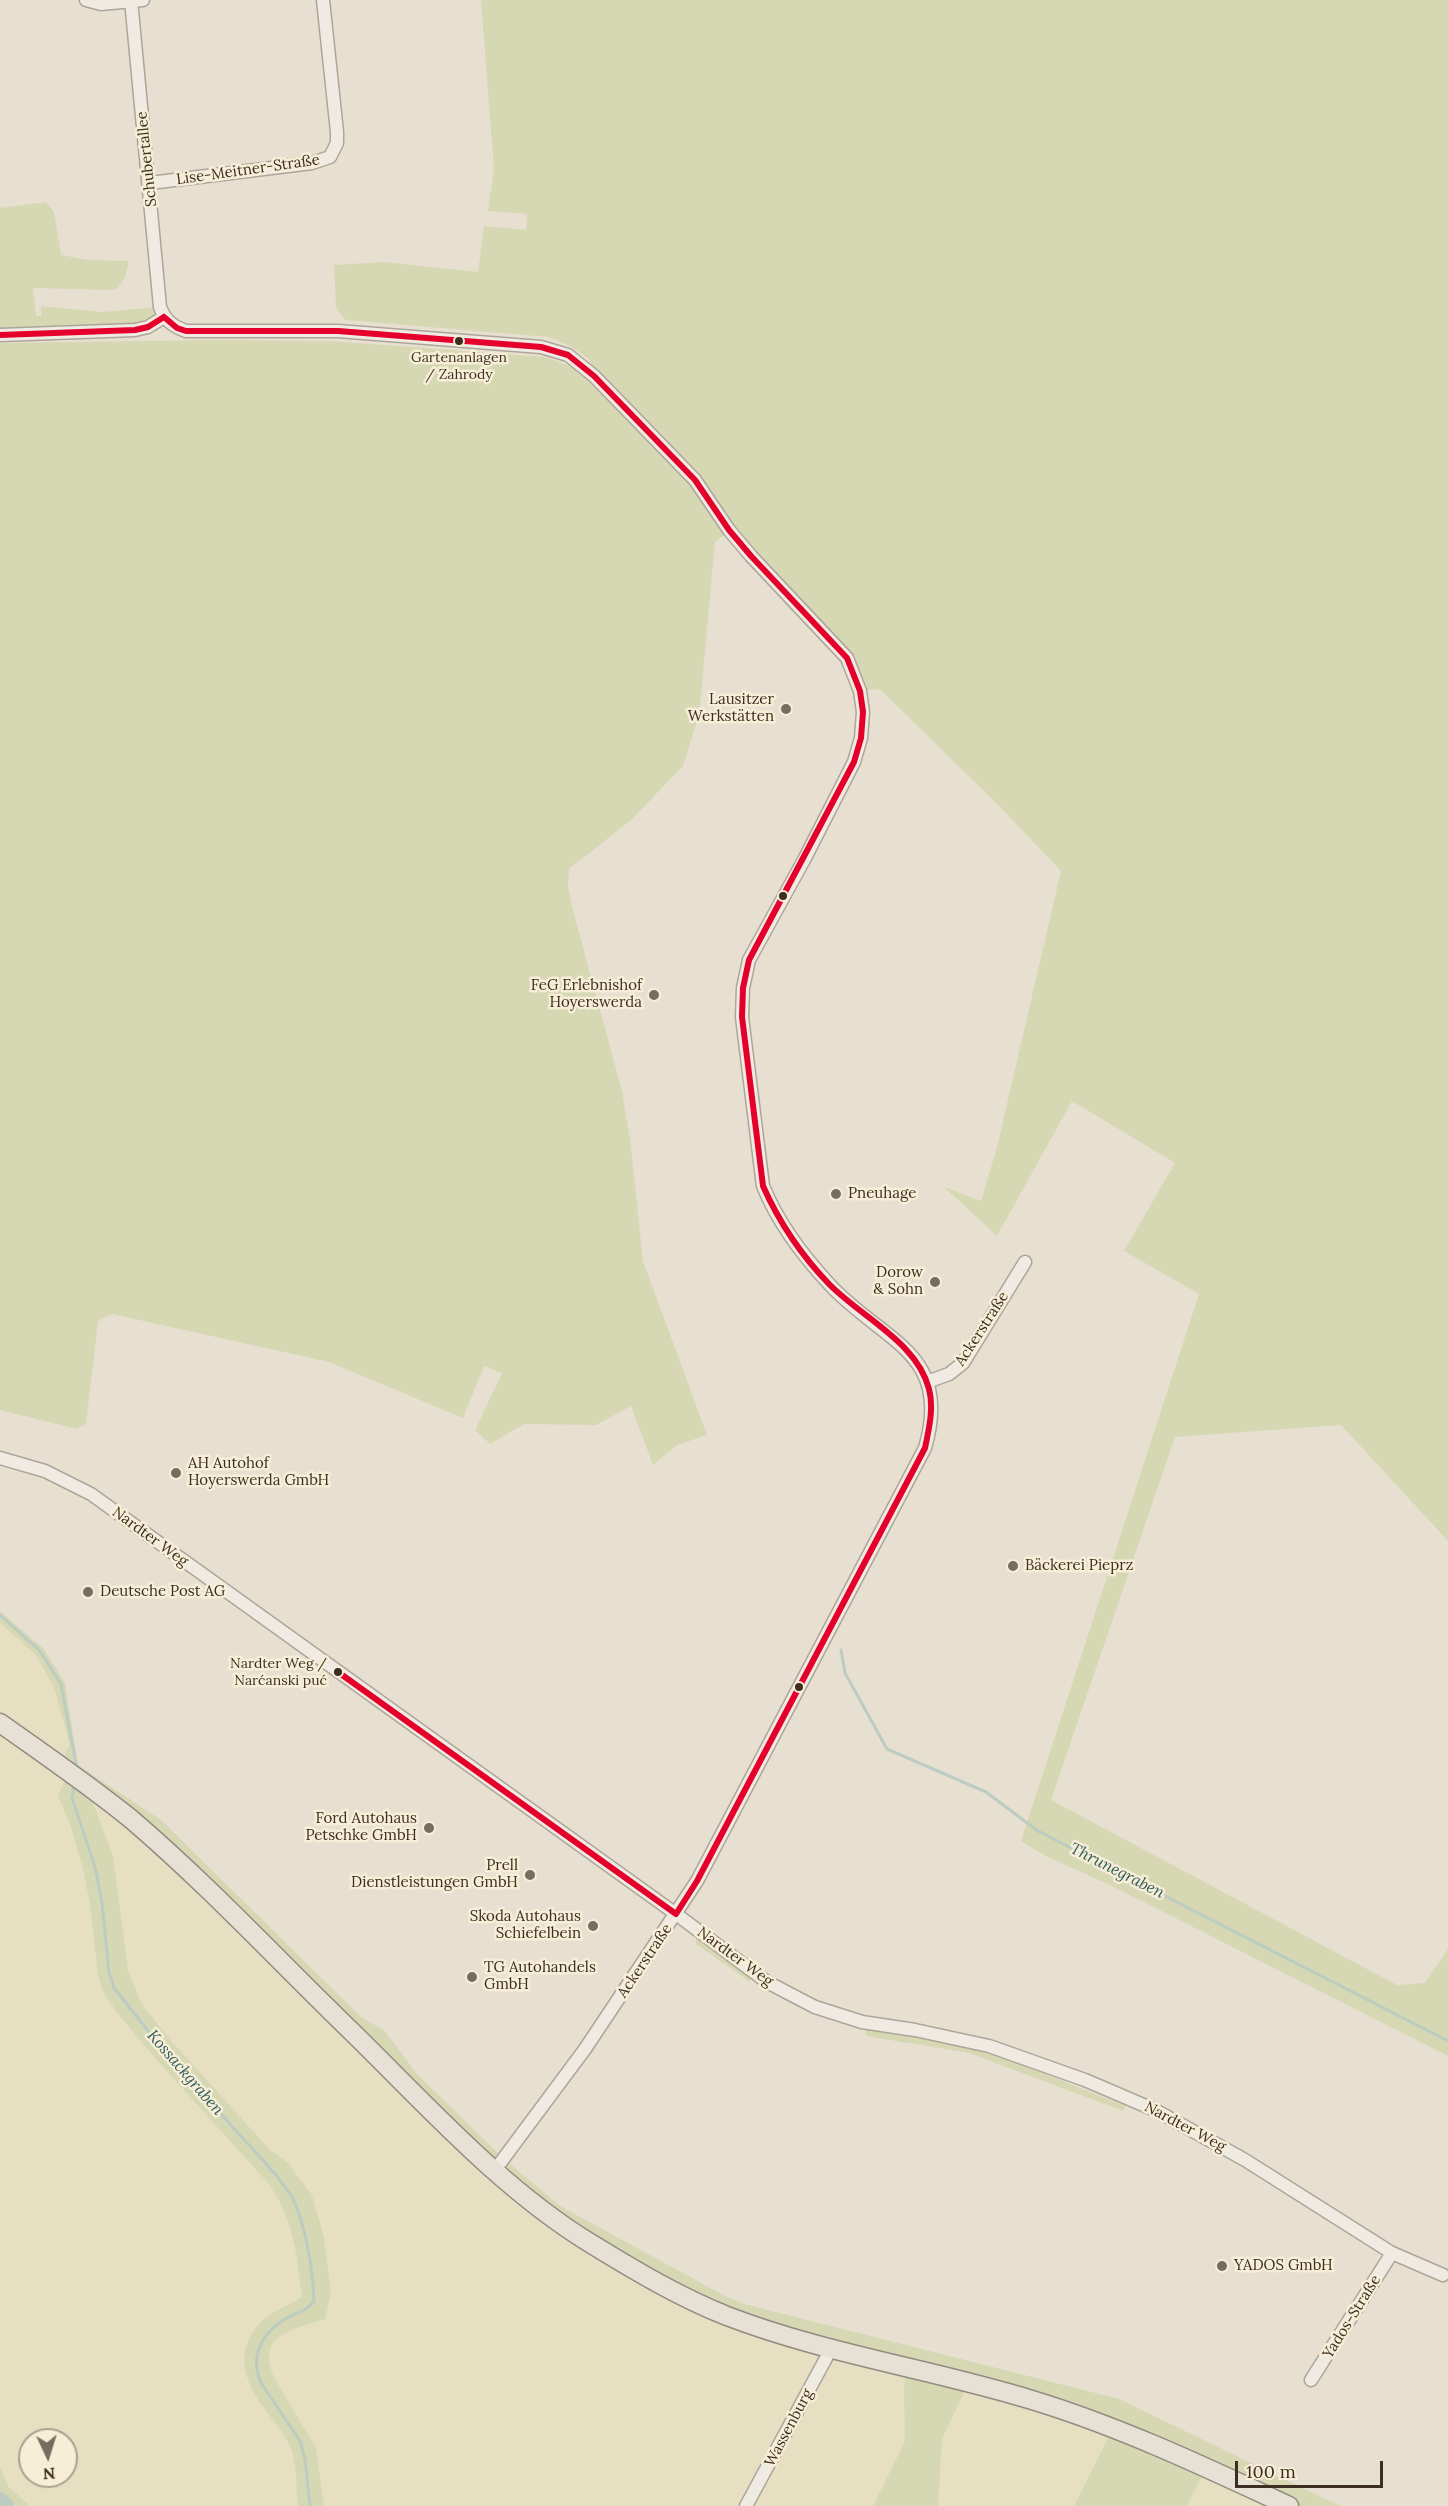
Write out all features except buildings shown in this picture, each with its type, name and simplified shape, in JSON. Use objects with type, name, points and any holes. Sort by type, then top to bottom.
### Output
[{"type":"main road","points":[[0,1723],[129,1818],[180,1864],[495,2170],[561,2224],[664,2287],[725,2315],[794,2339],[1030,2399],[1093,2420],[1155,2444],[1289,2506]]},
{"type":"street","points":[[86,0],[101,4],[135,0]]},
{"type":"street","name":"Schubertallee","points":[[135,0],[160,307],[164,317]]},
{"type":"street","name":"Lise-Meitner-Straße","points":[[150,183],[312,163],[330,157],[337,143],[323,0]]},
{"type":"street","points":[[0,335],[135,330],[147,327],[164,317]]},
{"type":"street","name":"Ackerstraße","points":[[164,317],[177,328],[186,331],[338,331],[541,347],[567,355],[594,376],[695,480],[729,530],[751,556],[847,658],[860,691],[863,712],[861,738],[854,762],[749,960],[743,988],[742,1017],[764,1186],[771,1206],[782,1224],[830,1285],[866,1318],[906,1347],[916,1361],[927,1382],[933,1413],[925,1448],[697,1881],[585,2049],[495,2170]]},
{"type":"street","name":"Ackerstraße","points":[[927,1382],[949,1374],[963,1364],[1025,1262]]},
{"type":"street","name":"Nardter Weg","points":[[0,1458],[45,1471],[91,1494],[676,1914],[767,1982],[815,2007],[862,2022],[989,2046],[1085,2080],[1155,2110],[1245,2160],[1392,2253],[1443,2275]]},
{"type":"street","name":"Yados-Straße","points":[[1311,2380],[1392,2253]]},
{"type":"street","name":"Wassenburg","points":[[746,2506],[831,2349]]},
{"type":"shaded area","points":[[0,1623],[36,1655],[54,1687],[70,1745],[64,1755],[68,1772],[58,1796],[70,1824],[83,1869],[90,1904],[98,1975],[104,1994],[155,2058],[268,2183],[282,2204],[294,2242],[302,2297],[244,2359],[247,2381],[290,2446],[294,2461],[298,2506],[30,2506],[8,2486],[0,2467]]},
{"type":"shaded area","points":[[85,1785],[442,2121],[664,2287],[906,2368],[905,2441],[873,2506],[324,2506],[316,2448],[275,2379],[270,2367],[268,2349],[276,2338],[290,2330],[325,2319],[331,2292],[324,2238],[288,2163],[270,2150],[173,2043],[141,2003],[128,1970],[113,1855]]},
{"type":"shaded area","points":[[968,2384],[1113,2428],[1074,2506],[938,2506],[942,2439]]},
{"type":"shaded area","points":[[1206,2468],[1289,2506],[1187,2506]]},
{"type":"green space","points":[[481,0],[1448,0],[1448,1541],[1341,1425],[1175,1437],[1051,1800],[1397,1985],[1425,1983],[1448,1949],[1448,2056],[1110,1885],[1046,1856],[1021,1841],[1199,1294],[1124,1251],[1175,1163],[1072,1101],[997,1236],[944,1187],[981,1201],[997,1147],[1061,871],[1001,808],[880,689],[860,691],[855,674],[730,531],[715,542],[699,715],[683,766],[631,820],[569,869],[568,886],[622,1091],[630,1139],[643,1261],[707,1435],[677,1445],[653,1465],[631,1406],[596,1425],[524,1424],[490,1444],[475,1430],[502,1373],[484,1366],[463,1418],[329,1362],[112,1314],[98,1321],[86,1424],[77,1429],[0,1410],[0,343],[331,341],[545,357],[593,375],[589,359],[570,346],[548,337],[345,320],[336,307],[334,265],[384,262],[478,272],[484,226],[526,230],[527,214],[488,211],[494,169]]},
{"type":"green space","points":[[46,202],[54,212],[61,255],[89,260],[129,261],[125,277],[118,288],[109,290],[33,288],[36,316],[41,316],[41,306],[102,312],[159,307],[164,317],[147,327],[0,335],[0,208]]},
{"type":"green space","points":[[0,1611],[44,1649],[65,1683],[78,1765],[161,1820],[362,2018],[384,2030],[418,2075],[504,2159],[560,2206],[725,2296],[744,2304],[1119,2399],[1340,2506],[1290,2506],[1206,2468],[1187,2506],[1074,2506],[1113,2428],[968,2384],[942,2439],[938,2506],[873,2506],[905,2441],[906,2368],[725,2315],[580,2237],[86,1786],[113,1855],[128,1970],[141,2003],[173,2043],[270,2150],[288,2163],[312,2195],[324,2238],[331,2292],[325,2319],[289,2331],[273,2344],[269,2353],[275,2379],[316,2448],[324,2506],[298,2506],[295,2468],[290,2446],[251,2388],[244,2356],[251,2335],[259,2324],[302,2297],[296,2252],[289,2224],[268,2183],[155,2058],[104,1994],[98,1975],[90,1904],[83,1869],[70,1824],[58,1796],[68,1772],[64,1755],[70,1745],[54,1687],[36,1655],[0,1623]]},
{"type":"green space","points":[[696,1936],[735,1962],[735,1967],[750,1978],[750,1982],[696,1944]]},
{"type":"green space","points":[[865,2029],[972,2046],[994,2052],[1120,2104],[1126,2104],[1123,2111],[969,2053],[866,2036]]},
{"type":"green space","points":[[0,2467],[8,2486],[30,2506],[0,2506]]},
{"type":"waterway","name":"Kossackgraben","points":[[0,1615],[40,1651],[61,1684],[77,1769]]},
{"type":"waterway","name":"Thrunegraben","points":[[841,1650],[845,1673],[887,1749],[986,1792],[1038,1831],[1448,2041]]},
{"type":"waterway","name":"Kossackgraben","points":[[75,1784],[72,1798],[95,1867],[102,1903],[109,1972],[114,1988],[164,2051],[277,2176],[290,2193],[302,2222],[314,2301],[311,2305],[282,2321],[267,2334],[259,2350],[257,2368],[263,2386],[300,2441],[305,2459],[310,2506]]},
{"type":"waterway","points":[[0,2501],[5,2506]]},
{"type":"transit line","points":[[164,317],[177,328],[186,331],[338,331],[541,347],[568,355],[594,376],[695,480],[729,530],[751,556],[847,658],[860,691],[863,712],[861,738],[854,762],[749,960],[743,988],[742,1017],[763,1186],[800,1250],[819,1273],[842,1296],[886,1331],[913,1357],[923,1372],[929,1389],[931,1404],[929,1426],[925,1448],[697,1881],[676,1914]]},
{"type":"transit line","points":[[0,335],[135,330],[148,327],[164,317]]},
{"type":"transit line","points":[[338,1672],[676,1914]]},
{"type":"place","name":"Gartenanlagen / Zahrody","points":[[459,341]]},
{"type":"place","name":"Lausitzer Werkstätten","points":[[786,709]]},
{"type":"place","name":"FeG Erlebnishof Hoyerswerda","points":[[654,995]]},
{"type":"place","name":"Pneuhage","points":[[836,1194]]},
{"type":"place","name":"Dorow & Sohn","points":[[935,1282]]},
{"type":"place","name":"AH Autohof Hoyerswerda GmbH","points":[[176,1473]]},
{"type":"place","name":"Bäckerei Pieprz","points":[[1013,1566]]},
{"type":"place","name":"Deutsche Post AG","points":[[88,1592]]},
{"type":"place","name":"Nardter Weg / Narćanski puć","points":[[338,1672]]},
{"type":"place","name":"Ford Autohaus Petschke GmbH","points":[[429,1828]]},
{"type":"place","name":"Prell Dienstleistungen GmbH","points":[[530,1875]]},
{"type":"place","name":"Skoda Autohaus Schiefelbein","points":[[593,1926]]},
{"type":"place","name":"TG Autohandels GmbH","points":[[472,1977]]},
{"type":"place","name":"YADOS GmbH","points":[[1222,2266]]}]
